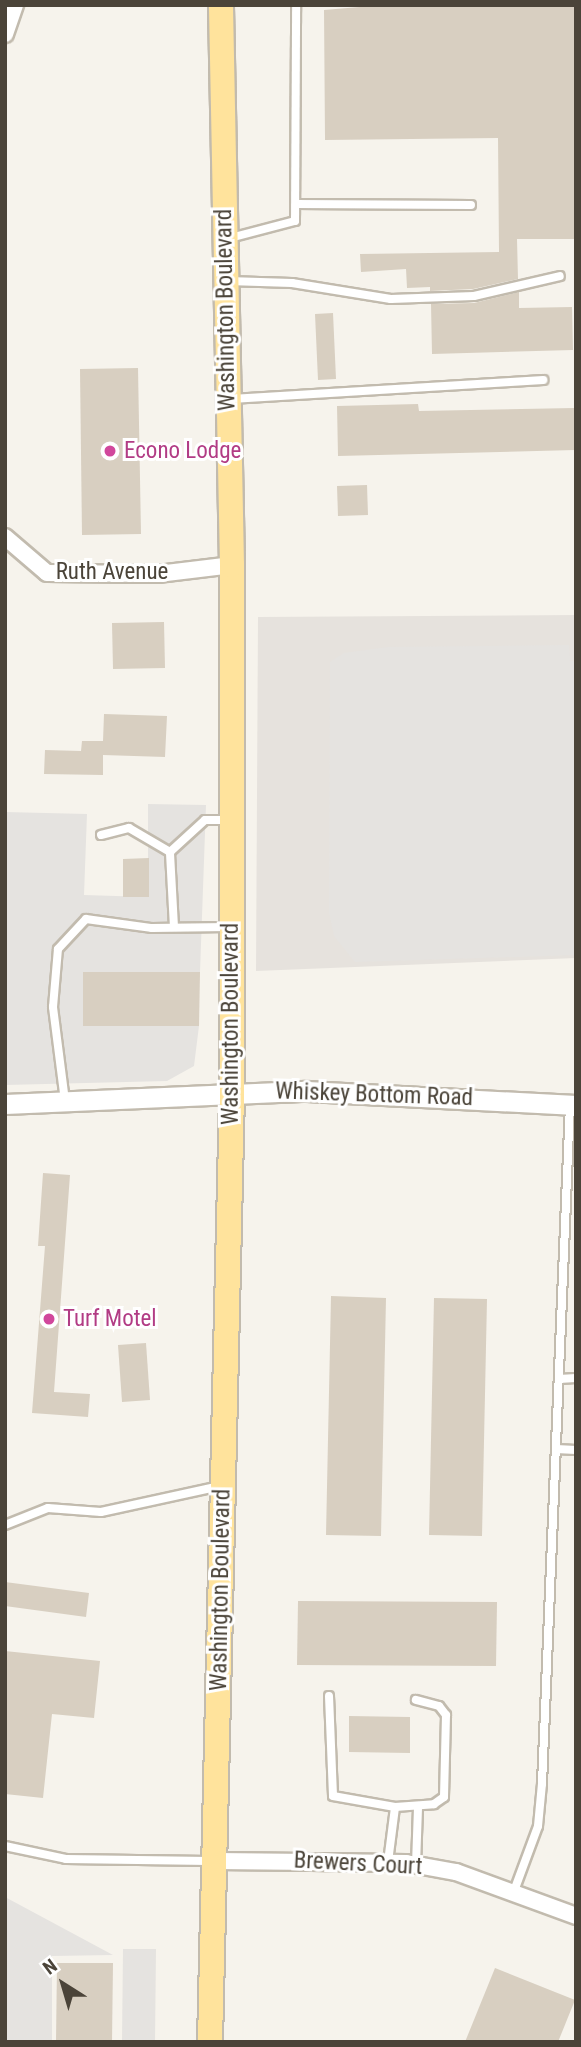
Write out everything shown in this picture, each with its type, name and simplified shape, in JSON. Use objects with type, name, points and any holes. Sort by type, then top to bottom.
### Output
[{"type":"main road","name":"Washington Boulevard","points":[[210,2042],[232,1092],[232,565],[221,5]]},
{"type":"street","points":[[5,34],[15,5]]},
{"type":"street","name":"Ruth Avenue","points":[[5,537],[47,573],[158,574],[232,565]]},
{"type":"street","name":"Whiskey Bottom Road","points":[[5,1104],[232,1092],[573,1105]]},
{"type":"street","name":"Brewers Court","points":[[216,1861],[388,1861],[416,1865],[514,1891],[576,1916]]},
{"type":"lane","points":[[224,239],[295,221],[296,5]]},
{"type":"lane","points":[[296,204],[471,205]]},
{"type":"lane","points":[[225,281],[292,283],[391,299],[474,296],[560,276]]},
{"type":"lane","points":[[228,399],[543,380]]},
{"type":"lane","points":[[170,852],[205,820],[232,820]]},
{"type":"lane","points":[[101,835],[129,828],[170,852]]},
{"type":"lane","points":[[170,852],[174,927]]},
{"type":"lane","points":[[65,1101],[53,1007],[58,949],[86,919],[174,927],[232,927]]},
{"type":"lane","points":[[514,1891],[538,1826],[542,1784],[573,1105]]},
{"type":"lane","points":[[559,1378],[576,1378]]},
{"type":"lane","points":[[556,1448],[576,1450]]},
{"type":"lane","points":[[5,1525],[48,1508],[101,1512],[223,1485]]},
{"type":"lane","points":[[329,1696],[333,1796],[395,1807],[418,1807],[444,1797],[446,1715],[439,1706],[416,1700]]},
{"type":"lane","points":[[388,1861],[395,1807]]},
{"type":"lane","points":[[416,1865],[418,1807]]},
{"type":"lane","points":[[5,1846],[66,1859],[216,1861]]},
{"type":"shaded area","points":[[576,615],[576,958],[256,971],[258,617]]},
{"type":"shaded area","points":[[569,645],[570,661],[576,661],[576,955],[355,962],[334,936],[329,912],[330,662],[344,653],[388,647]]},
{"type":"shaded area","points":[[148,804],[206,805],[200,972],[83,972],[83,1026],[199,1026],[194,1066],[167,1081],[5,1085],[5,812],[87,814],[84,895],[148,897]]},
{"type":"shaded area","points":[[5,1897],[113,1955],[52,1956],[52,2042],[5,2042]]},
{"type":"shaded area","points":[[123,1949],[156,1949],[155,2042],[122,2042]]},
{"type":"building","points":[[383,5],[576,5],[576,239],[517,239],[518,279],[473,289],[430,291],[430,287],[407,288],[406,269],[361,272],[360,254],[499,252],[498,138],[325,140],[324,10]]},
{"type":"building","points":[[519,292],[519,308],[572,307],[573,350],[432,354],[431,304],[474,303]]},
{"type":"building","points":[[333,313],[336,379],[318,380],[315,314]]},
{"type":"building","name":"Econo Lodge","points":[[138,368],[141,534],[82,535],[80,369]]},
{"type":"building","points":[[418,404],[419,411],[574,408],[575,450],[338,456],[337,406]]},
{"type":"building","points":[[367,485],[368,515],[338,516],[337,486]]},
{"type":"building","points":[[164,622],[165,668],[113,669],[112,623]]},
{"type":"building","points":[[104,714],[167,716],[165,757],[103,755],[103,775],[44,774],[45,750],[81,751],[82,741],[103,741]]},
{"type":"building","points":[[149,858],[149,897],[123,897],[123,859]]},
{"type":"building","points":[[83,972],[200,972],[199,1026],[83,1026]]},
{"type":"building","name":"Turf Motel","points":[[43,1173],[70,1175],[54,1392],[90,1394],[88,1417],[32,1413],[45,1246],[38,1246]]},
{"type":"building","points":[[331,1296],[386,1298],[381,1536],[326,1535]]},
{"type":"building","points":[[434,1298],[487,1299],[482,1536],[429,1535]]},
{"type":"building","points":[[146,1343],[150,1400],[122,1402],[118,1345]]},
{"type":"building","points":[[5,1582],[89,1593],[86,1617],[5,1606]]},
{"type":"building","points":[[298,1601],[497,1602],[496,1666],[297,1665]]},
{"type":"building","points":[[5,1651],[100,1661],[94,1718],[52,1714],[43,1798],[5,1794]]},
{"type":"building","points":[[349,1716],[410,1717],[410,1753],[349,1752]]},
{"type":"building","points":[[57,1963],[113,1963],[112,2042],[56,2042]]},
{"type":"building","points":[[495,1968],[575,2000],[558,2042],[465,2042]]},
{"type":"place","name":"Econo Lodge","points":[[110,451]]},
{"type":"place","name":"Turf Motel","points":[[49,1319]]}]
